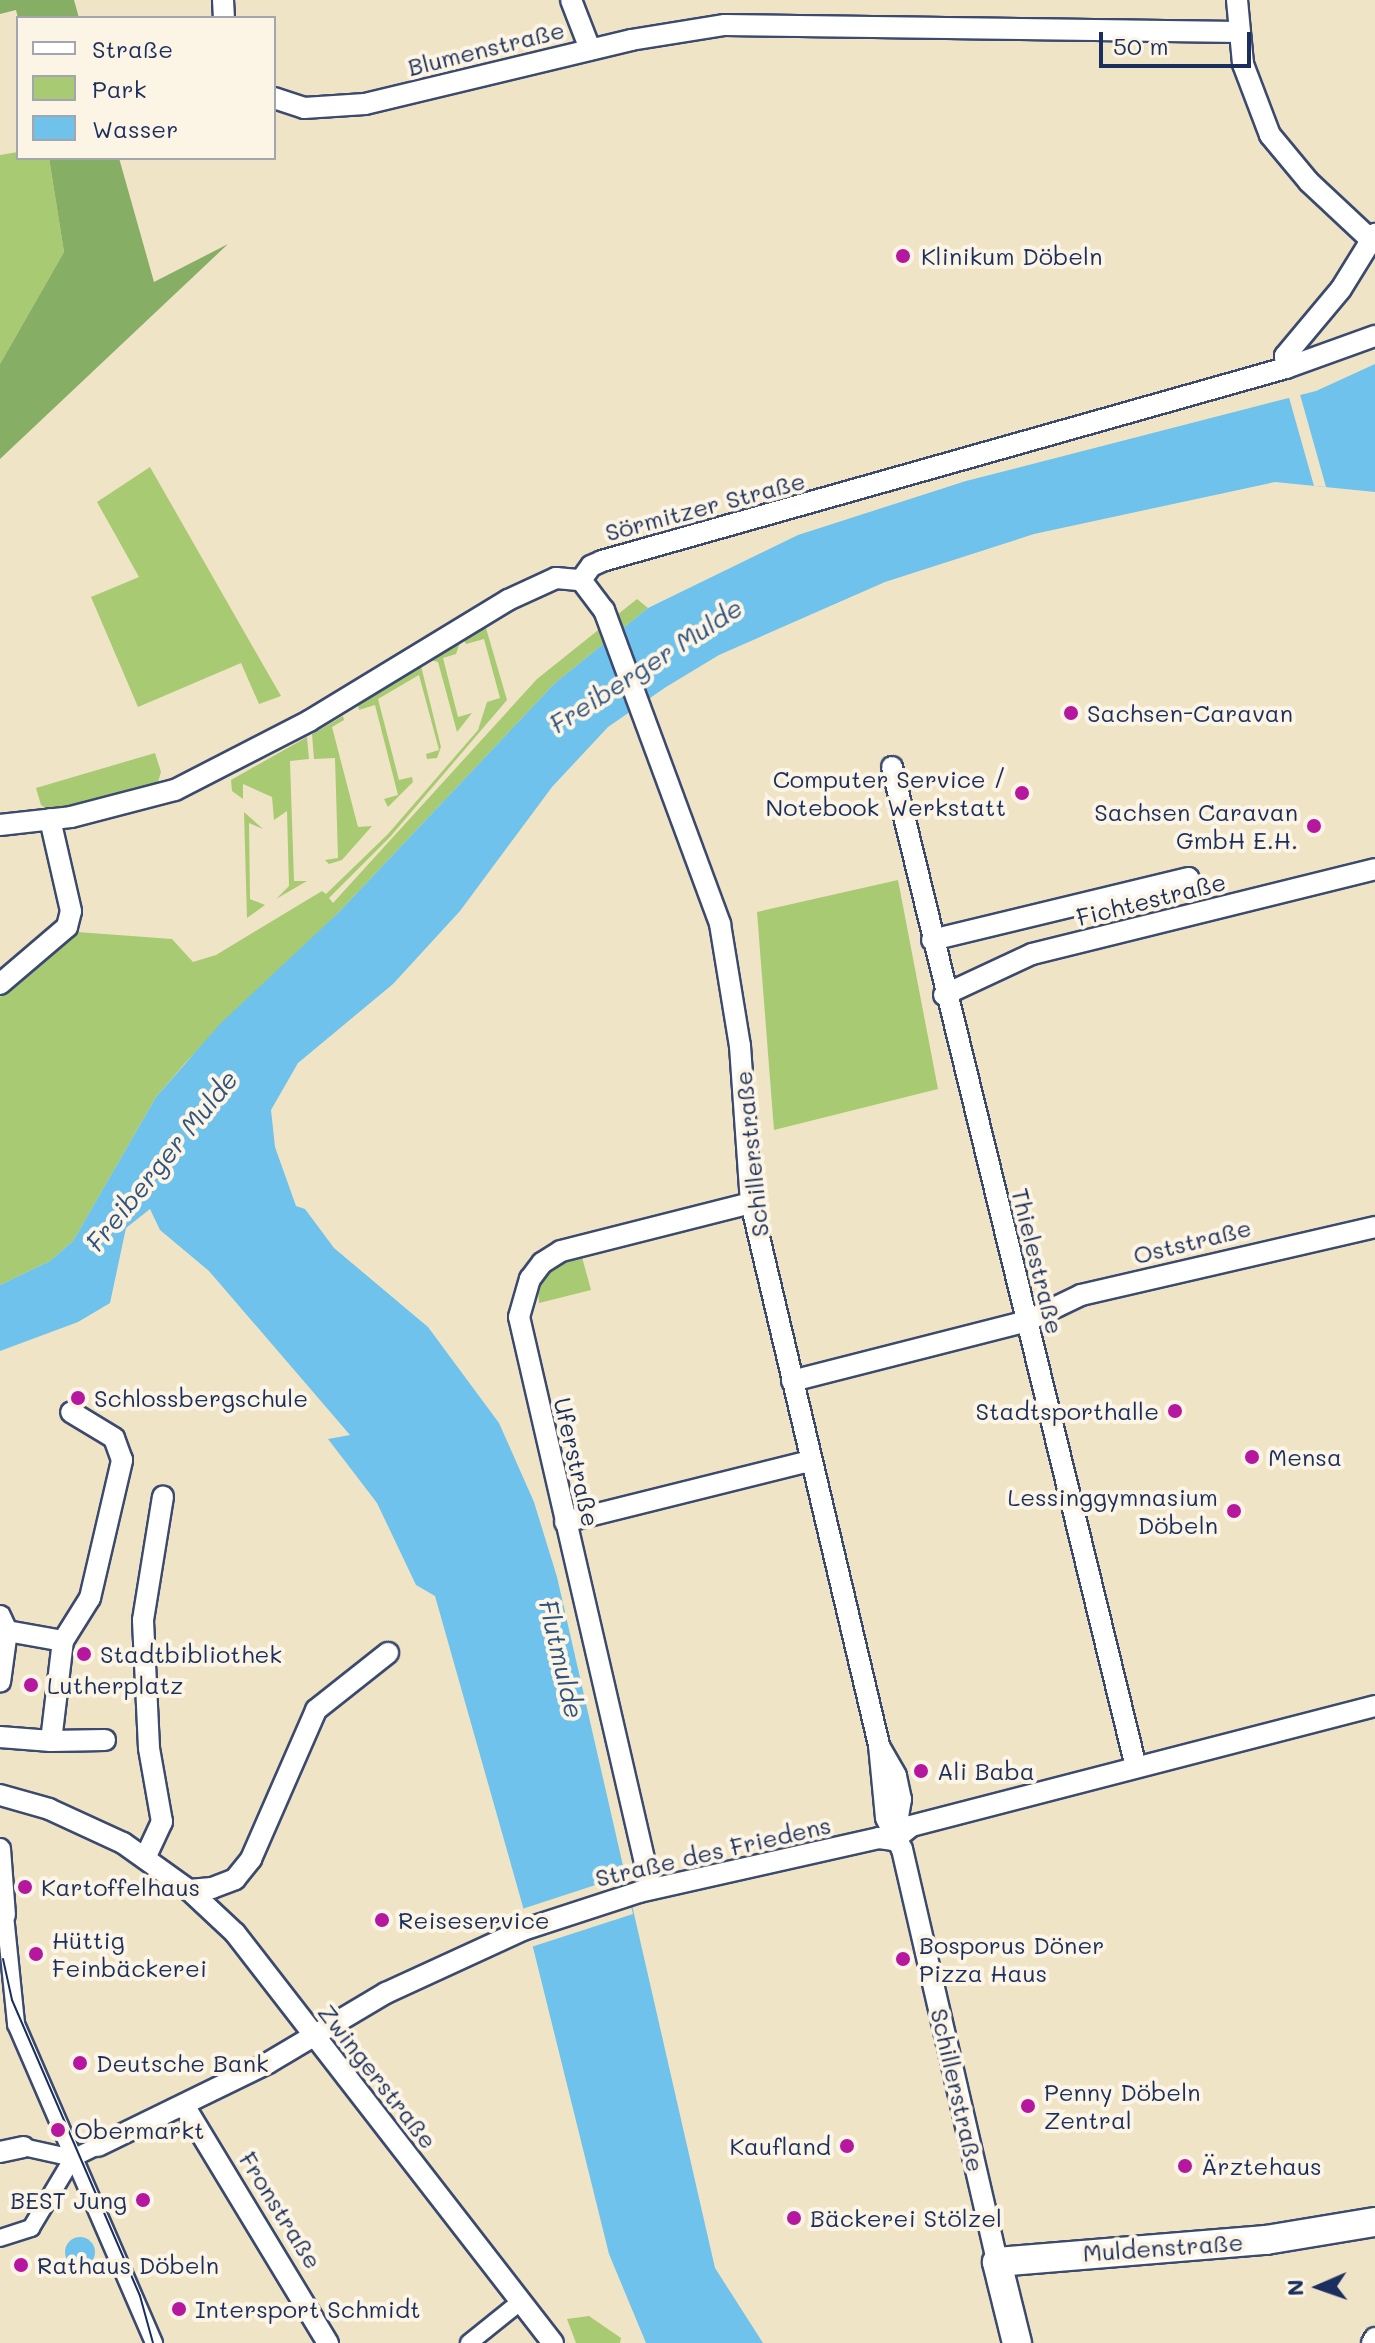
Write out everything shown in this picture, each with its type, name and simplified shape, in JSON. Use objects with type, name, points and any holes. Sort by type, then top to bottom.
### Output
[{"type":"main road","name":"Muldenstraße","points":[[997,2262],[1266,2240],[1375,2222]]},
{"type":"main road","name":"Schillerstraße","points":[[997,2262],[1017,2343]]},
{"type":"street","points":[[571,0],[590,49]]},
{"type":"street","points":[[1237,0],[1239,32],[1249,85],[1270,135],[1320,192],[1373,237],[1315,325],[1285,356],[1286,368]]},
{"type":"street","name":"Blumenstraße","points":[[276,99],[304,108],[365,104],[590,49],[725,25],[1239,32]]},
{"type":"street","name":"Sörmitzer Straße","points":[[0,825],[127,804],[220,770],[508,600],[556,578],[581,580],[591,566],[602,561],[1286,368],[1375,336]]},
{"type":"street","name":"Schillerstraße","points":[[581,580],[604,610],[708,885],[733,992],[751,1203],[879,1745],[896,1776],[902,1821],[894,1840],[902,1849],[997,2262]]},
{"type":"street","name":"Thielestraße","points":[[892,767],[944,995],[1136,1767]]},
{"type":"street","points":[[0,984],[67,927],[71,911],[50,819]]},
{"type":"street","name":"Fichtestraße","points":[[944,995],[1032,954],[1375,869]]},
{"type":"street","name":"Fichtestraße","points":[[932,940],[1189,878]]},
{"type":"street","name":"Uferstraße","points":[[651,1889],[519,1317],[530,1279],[542,1263],[561,1251],[751,1203]]},
{"type":"street","name":"Oststraße","points":[[792,1381],[1027,1321],[1081,1295],[1375,1227]]},
{"type":"street","points":[[51,1741],[63,1641],[90,1598],[122,1460],[114,1438],[71,1412]]},
{"type":"street","points":[[565,1522],[810,1461]]},
{"type":"street","points":[[146,1856],[162,1822],[148,1736],[143,1620],[163,1497]]},
{"type":"street","points":[[0,1682],[3,1624],[63,1641]]},
{"type":"street","points":[[189,1890],[235,1879],[251,1859],[316,1710],[388,1653]]},
{"type":"street","name":"Straße des Friedens","points":[[98,2146],[185,2107],[314,2038],[386,1993],[523,1930],[651,1889],[879,1838],[894,1840],[911,1826],[1375,1706]]},
{"type":"street","points":[[0,1737],[51,1741],[105,1740]]},
{"type":"street","name":"Zwingerstraße","points":[[0,1795],[92,1827],[146,1856],[189,1890],[235,1933],[553,2343]]},
{"type":"street","points":[[0,1849],[5,1953],[16,2024],[154,2343]]},
{"type":"street","name":"Fronstraße","points":[[185,2107],[328,2343]]},
{"type":"street","points":[[0,2238],[31,2228],[73,2158],[98,2146]]},
{"type":"street","points":[[0,2152],[23,2147],[73,2158]]},
{"type":"street","points":[[469,2343],[520,2302]]},
{"type":"green space","points":[[0,0],[74,0],[78,16],[18,16],[16,10],[0,14]]},
{"type":"green space","points":[[16,152],[16,160],[49,160],[64,252],[0,364],[0,155]]},
{"type":"green space","points":[[49,160],[120,160],[154,282],[228,244],[0,459],[0,364],[64,252]]},
{"type":"green space","points":[[150,467],[281,696],[259,704],[241,663],[138,707],[91,597],[139,577],[97,502]]},
{"type":"green space","points":[[637,599],[648,608],[555,683],[339,912],[186,1062],[156,1097],[73,1241],[50,1261],[0,1285],[0,997],[77,932],[172,939],[193,962],[216,955],[322,891],[326,894],[388,834],[478,730],[487,702],[500,698],[484,639],[466,644],[464,640],[486,628],[507,700],[390,837],[329,898],[333,903],[537,679]]},
{"type":"green space","points":[[460,642],[456,654],[443,658],[458,717],[472,713],[457,732],[438,662],[430,660]]},
{"type":"green space","points":[[421,666],[441,747],[437,758],[427,759],[426,754],[439,750],[419,675],[378,699],[399,780],[412,777],[413,782],[388,807],[384,799],[398,795],[375,705],[359,710],[358,705]]},
{"type":"green space","points":[[343,716],[344,720],[332,727],[358,827],[372,826],[342,860],[329,864],[325,860],[338,858],[335,758],[314,759],[312,734]]},
{"type":"green space","points":[[307,737],[309,759],[290,761],[294,881],[307,881],[276,899],[289,886],[287,811],[274,820],[272,797],[243,784],[243,799],[232,791],[231,780]]},
{"type":"green space","points":[[155,753],[161,772],[158,782],[50,811],[41,805],[36,788]]},
{"type":"green space","points":[[244,812],[263,829],[249,823],[250,899],[265,905],[247,918]]},
{"type":"green space","points":[[898,880],[938,1089],[774,1130],[757,912]]},
{"type":"green space","points":[[582,1257],[591,1290],[539,1303],[538,1290],[552,1265]]},
{"type":"green space","points":[[589,2316],[621,2338],[620,2343],[576,2343],[567,2319]]},
{"type":"water","points":[[1375,364],[1375,492],[1275,482],[1034,534],[885,582],[719,655],[666,687],[608,727],[552,787],[460,911],[393,984],[298,1063],[271,1110],[275,1147],[296,1206],[305,1209],[334,1248],[428,1327],[499,1423],[534,1502],[557,1577],[715,2268],[763,2343],[646,2343],[609,2254],[523,1907],[435,1596],[416,1585],[377,1503],[328,1439],[350,1435],[209,1271],[160,1230],[150,1209],[126,1228],[110,1303],[78,1322],[0,1351],[0,1285],[50,1261],[73,1241],[156,1097],[220,1024],[339,912],[555,683],[648,608],[798,535],[966,481],[1316,391]]},
{"type":"water","points":[[80,2237],[91,2241],[95,2252],[91,2263],[80,2267],[69,2263],[65,2252],[69,2241]]},
{"type":"pier","points":[[1299,391],[1326,487],[1314,486],[1288,394]]},
{"type":"pier","points":[[623,1876],[633,1914],[528,1948],[519,1910]]},
{"type":"tram line","points":[[3,1959],[12,2000],[140,2296],[153,2343]]},
{"type":"place","name":"Klinikum Döbeln","points":[[903,256]]},
{"type":"place","name":"Sachsen-Caravan","points":[[1071,713]]},
{"type":"place","name":"Computer Service / Notebook Werkstatt","points":[[1022,793]]},
{"type":"place","name":"Sachsen Caravan GmbH E.H.","points":[[1314,826]]},
{"type":"place","name":"Schlossbergschule","points":[[78,1398]]},
{"type":"place","name":"Stadtsporthalle","points":[[1175,1411]]},
{"type":"place","name":"Mensa","points":[[1252,1457]]},
{"type":"place","name":"Lessinggymnasium Döbeln","points":[[1234,1511]]},
{"type":"place","name":"Stadtbibliothek","points":[[84,1654]]},
{"type":"place","name":"Lutherplatz","points":[[31,1685]]},
{"type":"place","name":"Ali Baba","points":[[921,1771]]},
{"type":"place","name":"Kartoffelhaus","points":[[25,1887]]},
{"type":"place","name":"Reiseservice","points":[[382,1920]]},
{"type":"place","name":"Hüttig Feinbäckerei","points":[[36,1954]]},
{"type":"place","name":"Bosporus Döner Pizza Haus","points":[[903,1959]]},
{"type":"place","name":"Deutsche Bank","points":[[80,2063]]},
{"type":"place","name":"Penny Döbeln Zentral","points":[[1028,2106]]},
{"type":"place","name":"Obermarkt","points":[[58,2130]]},
{"type":"place","name":"Kaufland","points":[[847,2146]]},
{"type":"place","name":"Ärztehaus","points":[[1185,2166]]},
{"type":"place","name":"BEST Jung","points":[[143,2200]]},
{"type":"place","name":"Bäckerei Stölzel","points":[[794,2218]]},
{"type":"place","name":"Rathaus Döbeln","points":[[21,2265]]},
{"type":"place","name":"Intersport Schmidt","points":[[179,2309]]},
{"type":"water label","name":"Freiberger Mulde","points":[[646,666]]},
{"type":"water label","name":"Freiberger Mulde","points":[[162,1161]]},
{"type":"water label","name":"Flutmulde","points":[[561,1659]]}]
